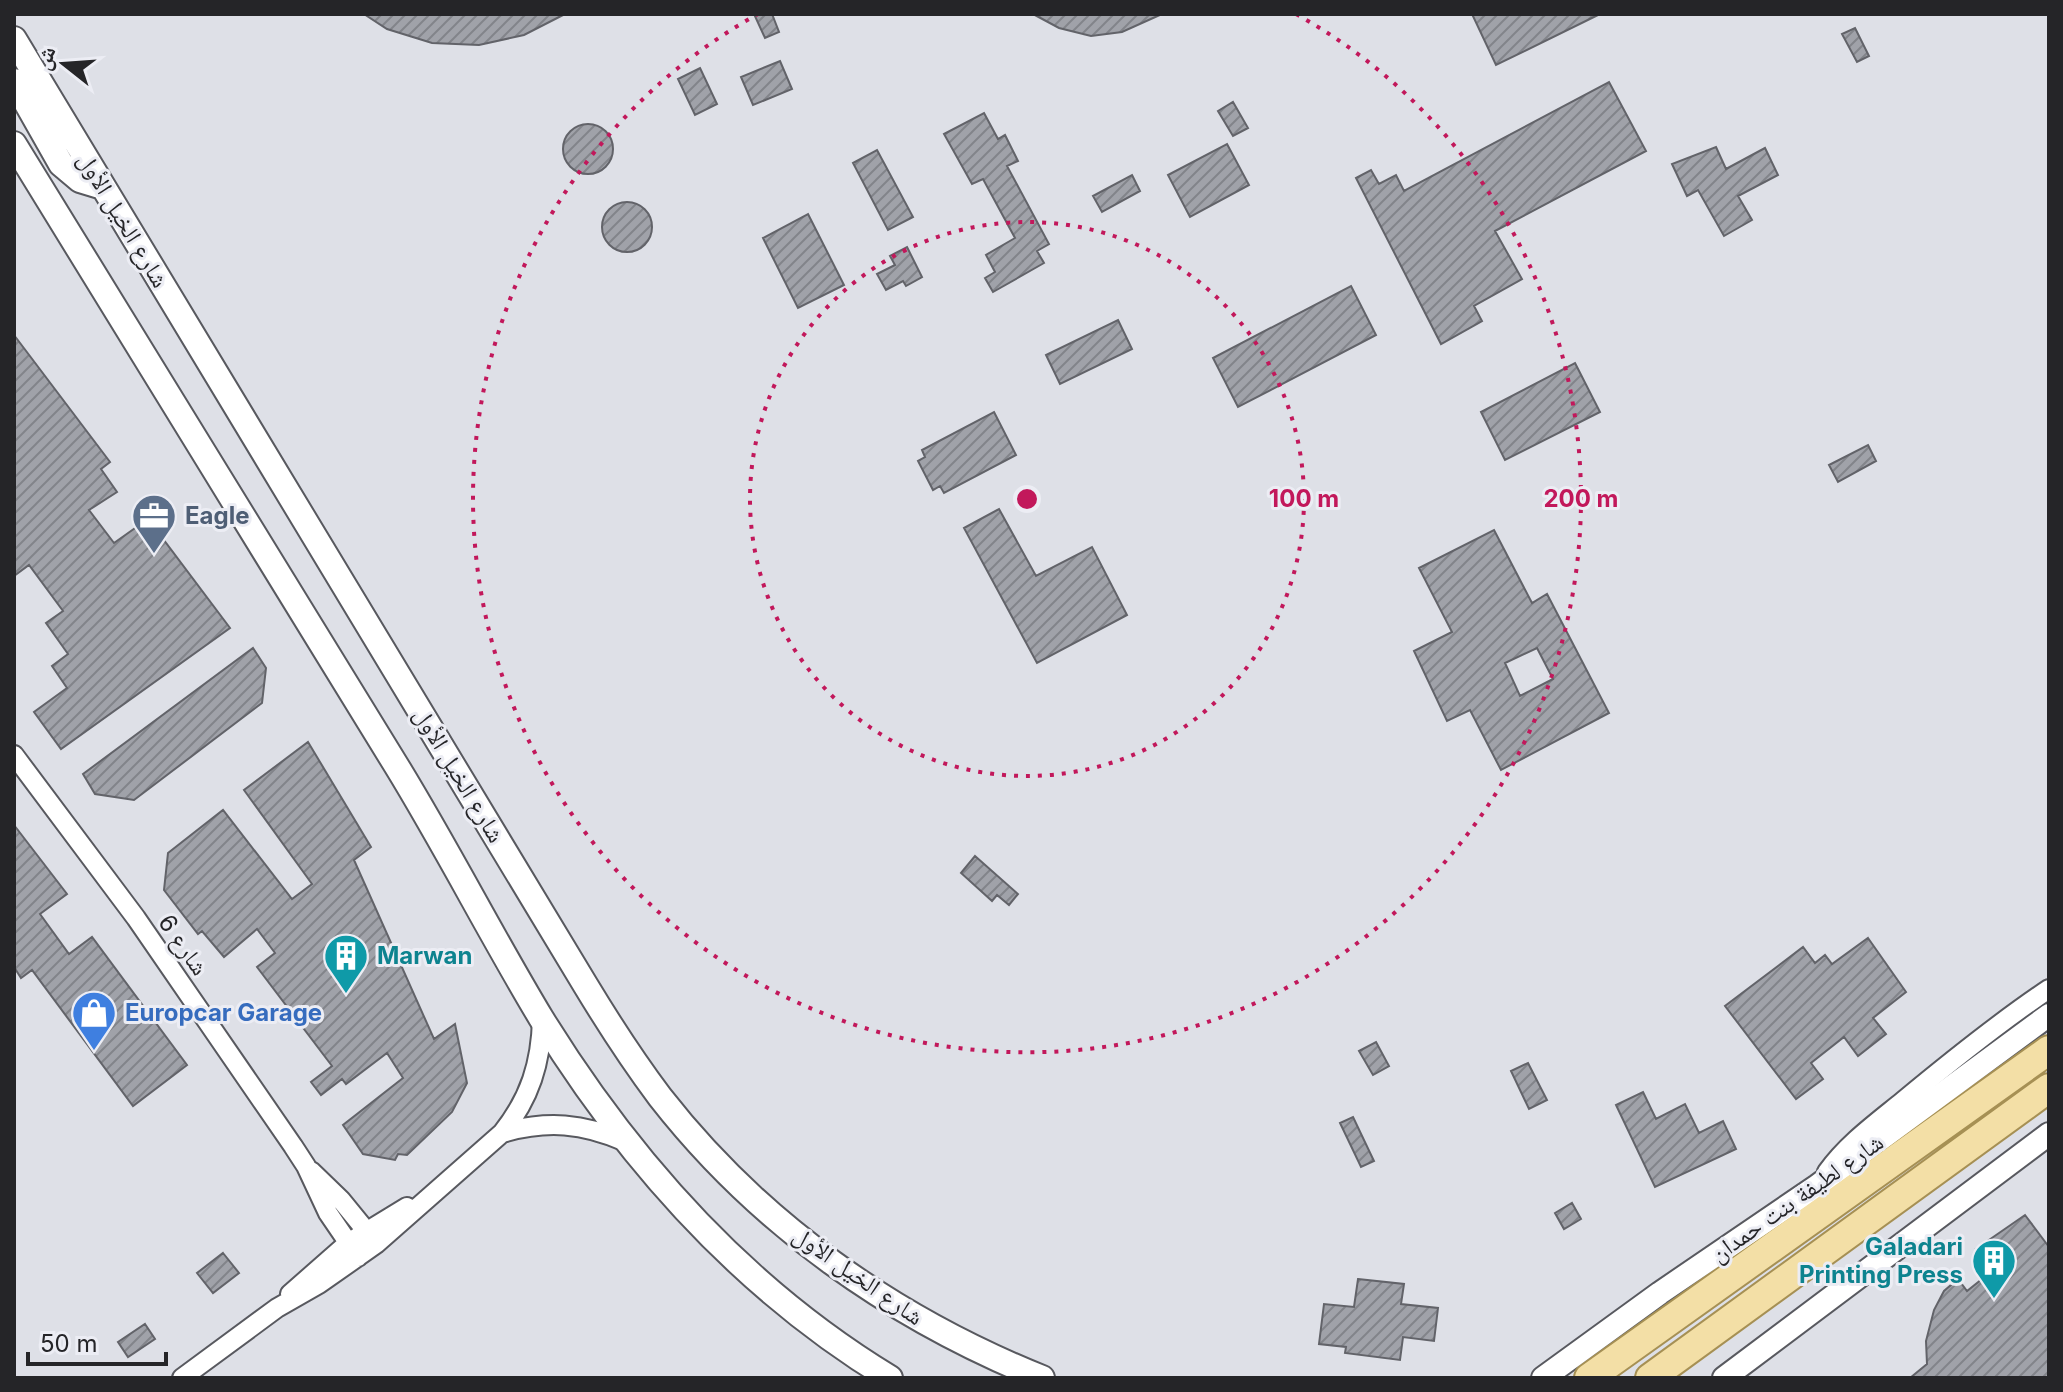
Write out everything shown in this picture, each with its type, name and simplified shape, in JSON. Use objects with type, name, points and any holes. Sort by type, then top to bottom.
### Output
[{"type":"main road","name":"شارع الخيل الأول","points":[[14,39],[621,1043],[661,1098],[705,1150],[753,1198],[804,1242],[858,1282],[927,1324],[999,1361],[1042,1378]]},
{"type":"main road","points":[[14,81],[61,164],[80,180],[103,187]]},
{"type":"main road","name":"شارع الخيل الأول","points":[[14,144],[403,776],[542,1019],[626,1142],[749,1275],[829,1338],[890,1378]]},
{"type":"main road","name":"شارع لطيفة بنت حمدان","points":[[1589,1378],[2049,1050]]},
{"type":"main road","points":[[1650,1378],[2049,1088]]},
{"type":"street","name":"شارع 6","points":[[14,755],[136,918],[306,1166],[324,1205],[353,1250]]},
{"type":"street","points":[[1817,1186],[1861,1136],[1969,1046],[2049,989]]},
{"type":"street","name":"شارع لطيفة بنت حمدان","points":[[1543,1378],[1660,1293],[1817,1186],[2049,1015]]},
{"type":"street","points":[[182,1378],[277,1308],[319,1284],[353,1250],[424,1199],[502,1133],[529,1091],[542,1043],[542,1019]]},
{"type":"street","points":[[502,1133],[527,1126],[552,1124],[603,1132],[626,1142]]},
{"type":"street","points":[[1724,1378],[2049,1134]]},
{"type":"street","name":"شارع 6","points":[[306,1166],[330,1188],[371,1237]]},
{"type":"building","points":[[364,14],[565,14],[524,35],[479,45],[432,43],[387,29]]},
{"type":"building","points":[[754,14],[772,14],[779,32],[765,38]]},
{"type":"building","points":[[1033,14],[1162,14],[1122,32],[1091,36],[1059,28]]},
{"type":"building","points":[[1472,14],[1600,14],[1496,65]]},
{"type":"building","points":[[1855,28],[1869,56],[1857,62],[1842,34]]},
{"type":"building","points":[[780,61],[792,89],[753,105],[741,77]]},
{"type":"building","points":[[700,68],[717,104],[695,115],[678,79]]},
{"type":"building","points":[[1609,82],[1646,151],[1495,231],[1522,279],[1474,306],[1482,321],[1441,344],[1356,178],[1371,170],[1379,184],[1396,175],[1404,191]]},
{"type":"building","points":[[1233,102],[1248,128],[1233,136],[1218,111]]},
{"type":"building","points":[[984,113],[998,139],[1005,135],[1018,161],[1007,166],[1049,244],[1037,251],[1044,263],[993,292],[985,278],[995,272],[986,255],[1015,238],[983,179],[972,184],[944,134]]},
{"type":"building","points":[[588,124],[606,131],[613,149],[606,167],[588,174],[570,167],[563,149],[570,131]]},
{"type":"building","points":[[1227,144],[1249,185],[1190,217],[1168,175]]},
{"type":"building","points":[[1716,147],[1726,169],[1765,148],[1778,175],[1738,196],[1752,220],[1724,236],[1698,190],[1687,196],[1672,164]]},
{"type":"building","points":[[877,150],[913,217],[888,230],[853,163]]},
{"type":"building","points":[[1132,175],[1140,191],[1102,212],[1093,196]]},
{"type":"building","points":[[627,202],[645,209],[652,227],[645,245],[627,252],[609,245],[602,227],[609,209]]},
{"type":"building","points":[[808,214],[844,285],[798,308],[763,238]]},
{"type":"building","points":[[907,247],[922,277],[906,286],[903,281],[886,290],[877,274],[895,265],[890,256]]},
{"type":"building","points":[[1351,286],[1376,335],[1238,407],[1213,358]]},
{"type":"building","points":[[1118,320],[1132,349],[1060,384],[1046,355]]},
{"type":"building","points":[[14,335],[110,462],[101,469],[117,492],[89,510],[114,543],[148,519],[230,628],[61,749],[34,712],[67,688],[52,666],[68,654],[46,623],[63,611],[29,565],[14,576]]},
{"type":"building","points":[[1575,363],[1600,412],[1505,460],[1481,412]]},
{"type":"building","points":[[994,412],[1016,455],[944,493],[940,486],[933,490],[918,461],[925,457],[922,450]]},
{"type":"building","points":[[1868,445],[1876,461],[1838,482],[1829,465]]},
{"type":"building","points":[[999,509],[1036,576],[1092,547],[1127,615],[1037,663],[964,528]]},
{"type":"building","points":[[1494,530],[1532,603],[1547,594],[1609,713],[1501,770],[1470,710],[1447,721],[1414,651],[1452,632],[1419,568]],"holes":[[[1537,648],[1553,679],[1520,696],[1505,663]]]},
{"type":"building","points":[[253,648],[266,668],[262,703],[134,800],[95,794],[83,774]]},
{"type":"building","points":[[308,742],[371,847],[354,860],[434,1039],[455,1024],[467,1083],[452,1112],[407,1155],[398,1154],[395,1160],[363,1154],[343,1125],[403,1078],[387,1053],[346,1084],[342,1079],[321,1095],[311,1082],[332,1066],[257,967],[275,953],[257,929],[224,957],[202,931],[198,934],[164,890],[168,853],[223,810],[292,899],[312,884],[244,790]]},
{"type":"building","points":[[14,825],[67,894],[40,914],[69,954],[92,937],[187,1065],[133,1106],[32,970],[21,978],[14,967]]},
{"type":"building","points":[[975,856],[1018,894],[1009,905],[997,895],[992,901],[961,873]]},
{"type":"building","points":[[1868,938],[1906,992],[1873,1018],[1886,1034],[1858,1056],[1844,1037],[1811,1063],[1823,1079],[1796,1099],[1725,1006],[1803,947],[1815,963],[1825,955],[1832,964]]},
{"type":"building","points":[[1376,1042],[1389,1066],[1373,1075],[1359,1051]]},
{"type":"building","points":[[1528,1063],[1547,1100],[1529,1109],[1511,1071]]},
{"type":"building","points":[[1643,1092],[1656,1119],[1685,1104],[1699,1133],[1723,1121],[1736,1149],[1655,1187],[1616,1105]]},
{"type":"building","points":[[1353,1117],[1374,1161],[1361,1167],[1340,1123]]},
{"type":"building","points":[[1572,1203],[1581,1219],[1564,1229],[1555,1213]]},
{"type":"building","name":"Galadari Printing Press","points":[[2025,1215],[2049,1247],[2049,1378],[1910,1378],[1927,1364],[1926,1341],[1934,1310],[1944,1291],[1958,1279],[1967,1291],[1992,1271],[1976,1249]]},
{"type":"building","points":[[223,1253],[239,1273],[213,1293],[197,1273]]},
{"type":"building","points":[[1358,1279],[1404,1284],[1401,1304],[1438,1308],[1434,1341],[1403,1337],[1400,1360],[1345,1353],[1346,1347],[1319,1344],[1324,1304],[1354,1307]]},
{"type":"building","points":[[145,1324],[155,1339],[128,1357],[118,1342]]},
{"type":"place","name":"Eagle","points":[[154,555]]},
{"type":"place","name":"Marwan","points":[[346,995]]},
{"type":"place","name":"Europcar Garage","points":[[94,1052]]},
{"type":"place","name":"Galadari Printing Press","points":[[1994,1300]]}]
